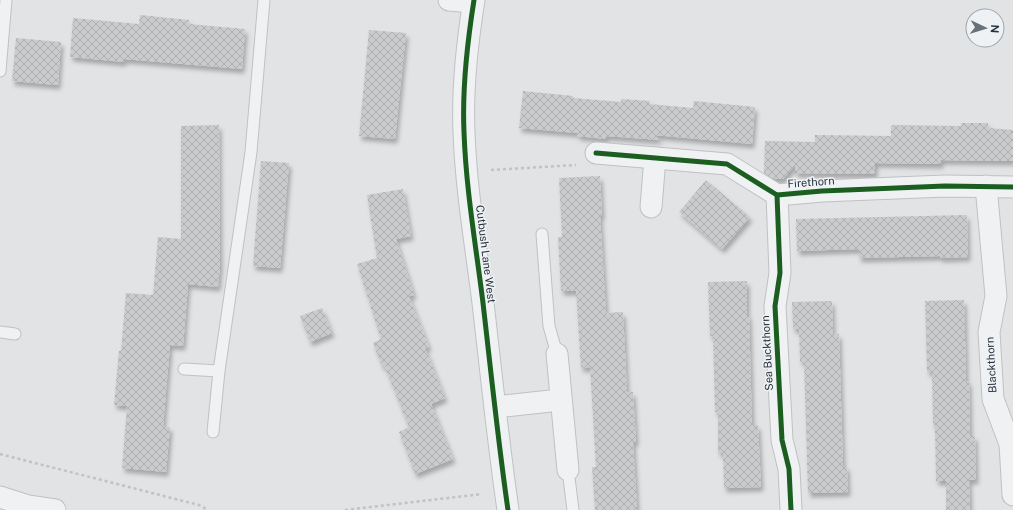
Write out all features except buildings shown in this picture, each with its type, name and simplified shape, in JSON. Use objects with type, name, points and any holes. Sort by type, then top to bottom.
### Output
[{"type":"street","points":[[449,0],[473,1]]},
{"type":"street","name":"Cutbush Lane West","points":[[473,1],[464,85],[464,132],[471,219],[483,302],[508,510]]},
{"type":"street","name":"Firethorn","points":[[596,153],[727,164],[777,195],[822,191],[945,186],[1013,186]]},
{"type":"street","points":[[650,207],[655,158]]},
{"type":"street","name":"Blackthorn","points":[[986,186],[996,296],[989,332],[994,400],[1010,444],[1013,495]]},
{"type":"street","name":"Sea Buckthorn","points":[[777,195],[780,273],[775,306],[782,440],[789,469],[791,510]]},
{"type":"street","points":[[557,354],[560,400],[568,470]]},
{"type":"street","points":[[495,407],[560,400]]},
{"type":"street","points":[[0,498],[28,506],[55,510]]},
{"type":"lane","points":[[0,71],[6,0]]},
{"type":"lane","points":[[214,432],[219,371],[251,152],[264,0]]},
{"type":"lane","points":[[542,234],[549,326],[557,354]]},
{"type":"lane","points":[[0,332],[15,334]]},
{"type":"lane","points":[[184,369],[219,371]]},
{"type":"lane","points":[[568,470],[573,510]]},
{"type":"path","points":[[483,171],[580,165],[596,153]]},
{"type":"path","points":[[0,454],[199,505],[208,510]]},
{"type":"path","points":[[345,510],[481,495],[504,484]]},
{"type":"cycle path","points":[[474,0],[464,82],[465,154],[508,510]]},
{"type":"cycle path","points":[[596,153],[727,164],[777,195],[822,191],[945,186],[1013,187]]},
{"type":"cycle path","points":[[777,195],[780,273],[775,306],[782,440],[789,469],[791,510]]}]
